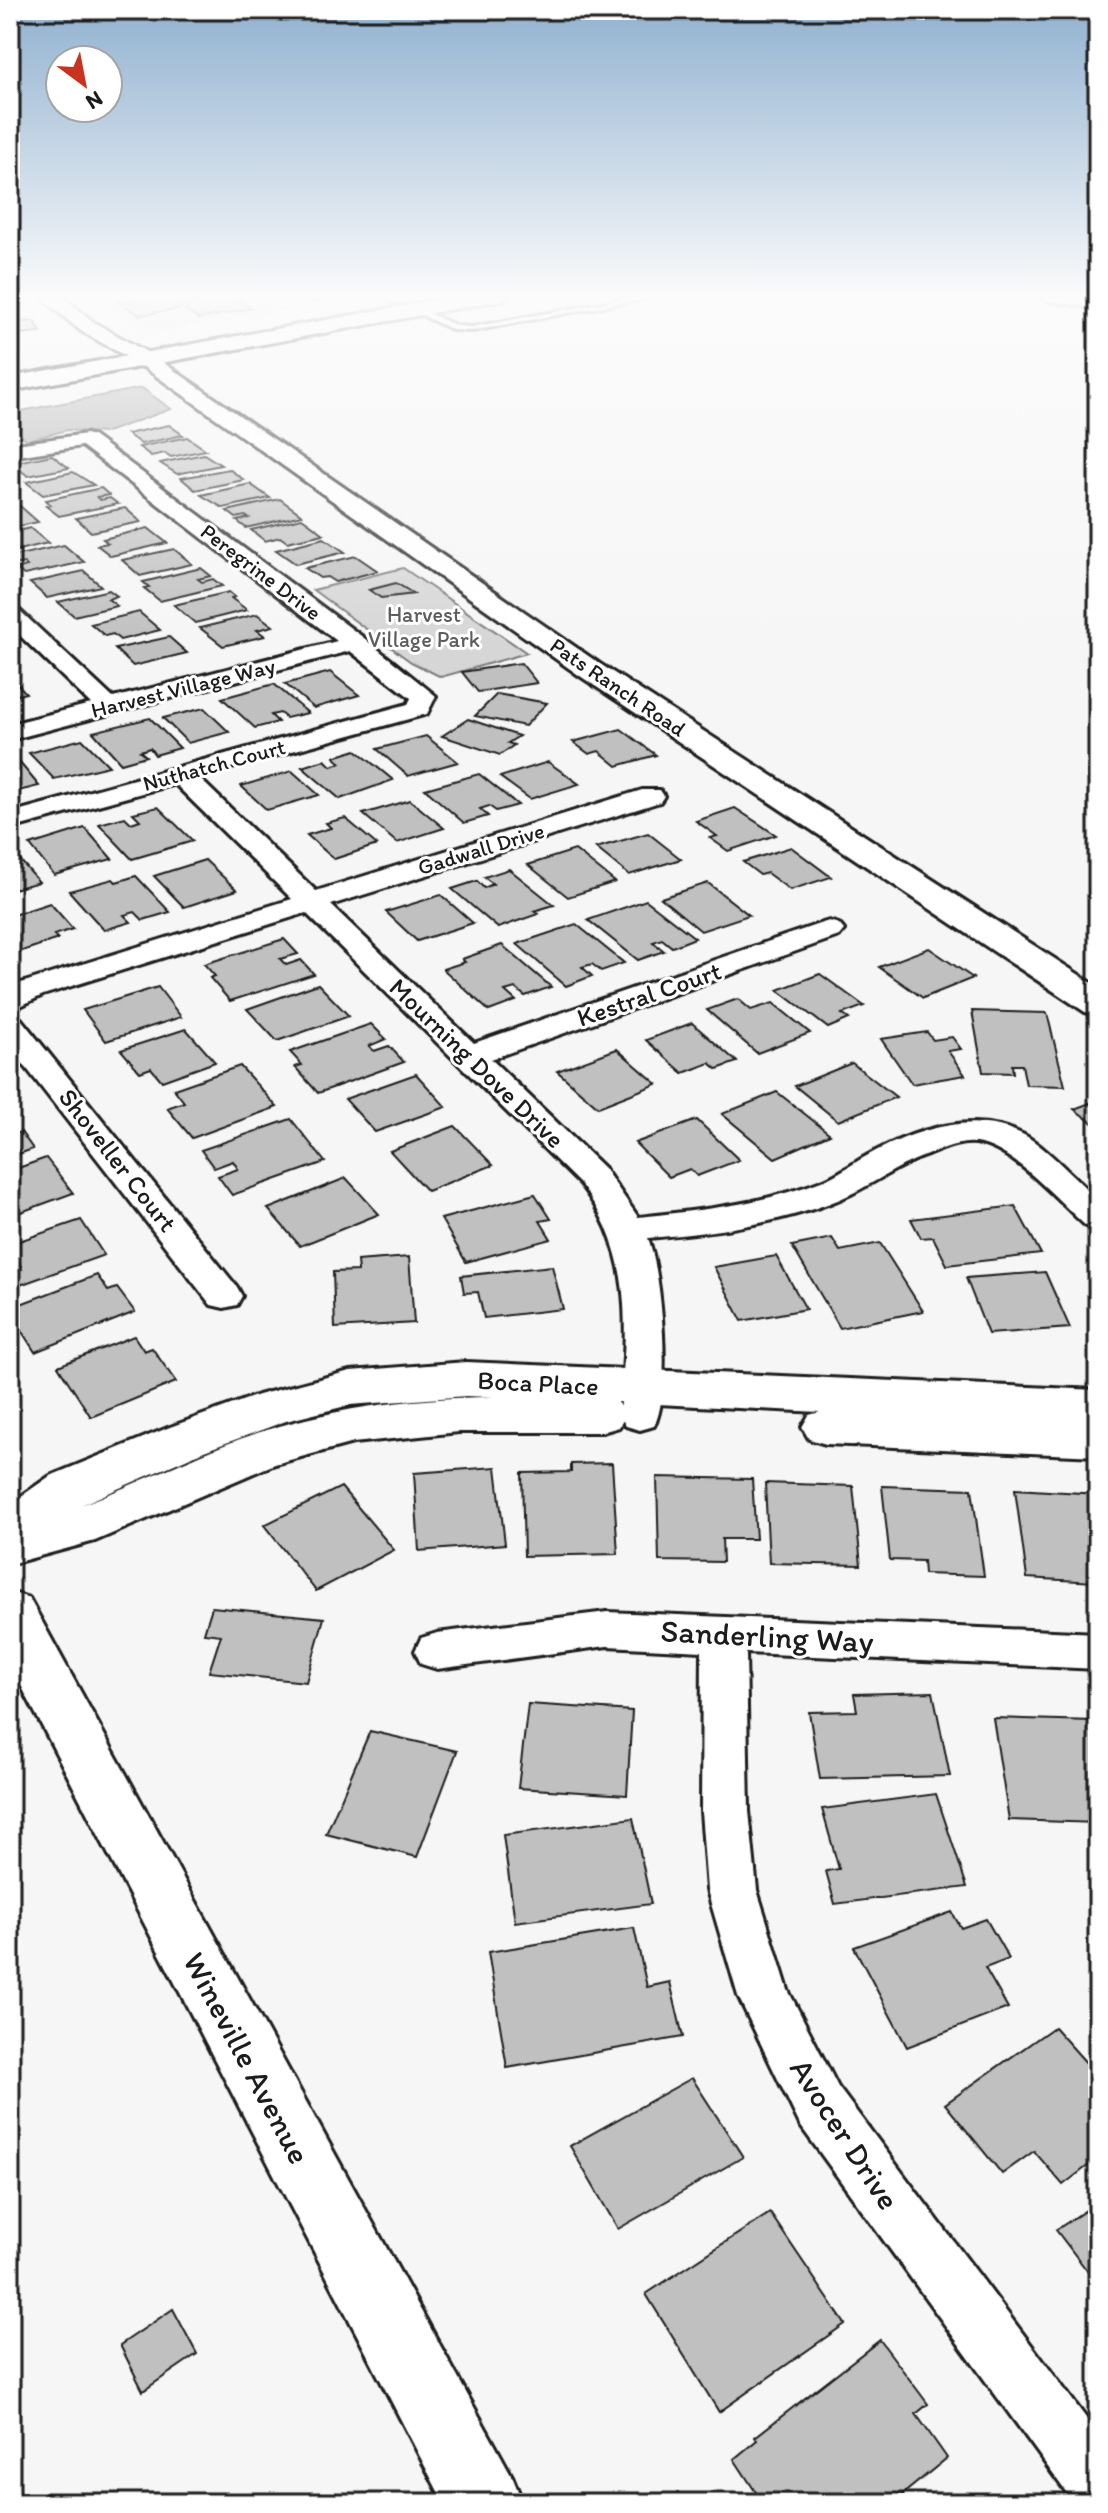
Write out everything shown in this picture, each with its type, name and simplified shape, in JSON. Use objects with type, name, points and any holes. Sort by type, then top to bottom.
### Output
[{"type":"main road","name":"Pats Ranch Road","points":[[222,411],[590,670],[1098,1004]]},
{"type":"main road","name":"Boca Place","points":[[10,1530],[68,1489],[275,1407],[350,1388],[466,1379],[641,1402],[1098,1438]]},
{"type":"main road","name":"Boca Place","points":[[10,1544],[85,1524],[247,1454],[319,1433],[395,1418],[641,1402],[1098,1407]]},
{"type":"main road","name":"Wineville Avenue","points":[[10,1613],[485,2503]]},
{"type":"street","name":"Peregrine Drive","points":[[10,451],[86,440],[424,696],[418,709]]},
{"type":"street","points":[[10,614],[102,701]]},
{"type":"street","name":"Harvest Village Way","points":[[10,717],[102,701],[349,639]]},
{"type":"street","name":"Harvest Village Way","points":[[10,732],[102,701]]},
{"type":"street","name":"Nuthatch Court","points":[[10,821],[418,709]]},
{"type":"street","name":"Mourning Dove Drive","points":[[180,774],[592,1176],[628,1229],[641,1286],[641,1402]]},
{"type":"street","name":"Gadwall Drive","points":[[311,902],[651,796]]},
{"type":"street","points":[[10,1002],[32,989],[311,902]]},
{"type":"street","name":"Kestral Court","points":[[469,1056],[829,930]]},
{"type":"street","name":"Shoveller Court","points":[[10,1026],[224,1296]]},
{"type":"street","points":[[628,1229],[725,1219],[775,1207],[838,1187],[886,1159],[949,1135],[979,1132],[1013,1143],[1098,1218]]},
{"type":"street","name":"Sanderling Way","points":[[437,1651],[607,1629],[1098,1651]]},
{"type":"street","name":"Avocer Drive","points":[[724,1634],[725,1811],[732,1890],[764,1996],[819,2106],[1098,2484]]},
{"type":"green space","name":"Harvest Village Park","points":[[403,568],[527,653],[441,677],[411,662],[313,590]]},
{"type":"shaded area","points":[[165,411],[104,433],[67,430],[27,440],[10,425],[10,413]]},
{"type":"building","points":[[169,425],[183,435],[141,444],[127,434]]},
{"type":"building","points":[[187,437],[206,450],[171,457],[165,453],[151,456],[139,447]]},
{"type":"building","points":[[204,454],[221,465],[177,474],[160,463]]},
{"type":"building","points":[[52,455],[69,468],[28,476],[11,463]]},
{"type":"building","points":[[229,469],[244,480],[195,490],[181,478]]},
{"type":"building","points":[[73,472],[94,485],[43,495],[26,482]]},
{"type":"building","points":[[250,484],[270,498],[223,508],[201,495]]},
{"type":"building","points":[[101,488],[109,495],[97,497],[100,500],[110,498],[118,504],[59,516],[46,506],[51,505],[46,500]]},
{"type":"building","points":[[280,499],[302,515],[246,528],[237,521],[249,518],[236,518],[227,511]]},
{"type":"building","points":[[20,506],[38,522],[10,528],[10,508]]},
{"type":"building","points":[[125,508],[141,522],[91,532],[76,518]]},
{"type":"building","points":[[302,518],[324,534],[287,542],[280,537],[265,541],[251,530]]},
{"type":"building","points":[[30,528],[48,543],[10,552],[10,533]]},
{"type":"building","points":[[148,528],[167,543],[111,556],[97,545],[108,543],[103,539]]},
{"type":"building","points":[[324,538],[345,552],[296,564],[276,550]]},
{"type":"building","points":[[64,545],[84,562],[24,575],[16,569],[27,566],[24,563],[10,565],[10,557]]},
{"type":"building","points":[[174,549],[192,564],[140,576],[122,560]]},
{"type":"building","points":[[356,556],[378,571],[335,582],[327,577],[320,578],[305,568]]},
{"type":"building","points":[[201,568],[211,576],[198,579],[202,582],[213,579],[222,586],[160,601],[144,588],[149,587],[143,582]]},
{"type":"building","points":[[84,571],[101,586],[47,598],[30,583]]},
{"type":"building","points":[[396,583],[414,594],[381,598],[369,590]]},
{"type":"building","points":[[109,590],[117,596],[108,599],[117,606],[74,616],[58,602]]},
{"type":"building","points":[[229,592],[235,597],[231,598],[247,610],[195,623],[174,605]]},
{"type":"building","points":[[139,612],[160,630],[120,640],[113,634],[105,636],[91,624]]},
{"type":"building","points":[[257,614],[273,626],[257,630],[265,636],[223,646],[200,628]]},
{"type":"building","points":[[169,637],[187,653],[133,666],[115,649]]},
{"type":"building","points":[[521,663],[537,683],[478,692],[462,672]]},
{"type":"building","points":[[330,672],[359,695],[314,708],[285,684]]},
{"type":"building","points":[[10,676],[26,693],[10,697]]},
{"type":"building","points":[[274,684],[308,713],[286,718],[280,713],[271,715],[278,722],[255,728],[222,698]]},
{"type":"building","points":[[497,694],[547,703],[525,726],[475,716]]},
{"type":"building","points":[[204,708],[229,732],[188,743],[163,718]]},
{"type":"building","points":[[150,718],[180,748],[155,755],[150,748],[140,751],[146,756],[121,763],[93,732]]},
{"type":"building","points":[[468,719],[519,736],[508,743],[514,745],[500,755],[442,736]]},
{"type":"building","points":[[621,729],[656,755],[617,766],[599,751],[589,754],[573,742]]},
{"type":"building","points":[[426,736],[458,762],[408,776],[377,749]]},
{"type":"building","points":[[82,739],[109,766],[54,779],[29,753]]},
{"type":"building","points":[[356,750],[393,780],[340,799],[302,767],[325,760],[331,766],[341,763],[334,757]]},
{"type":"building","points":[[15,757],[39,786],[10,793],[10,758]]},
{"type":"building","points":[[548,762],[579,784],[530,799],[500,777]]},
{"type":"building","points":[[292,771],[319,795],[267,810],[241,786]]},
{"type":"building","points":[[479,774],[518,805],[496,811],[489,806],[480,809],[488,816],[464,823],[425,789]]},
{"type":"building","points":[[410,800],[444,828],[397,843],[363,814]]},
{"type":"building","points":[[158,807],[193,841],[132,859],[99,824],[125,817],[131,823],[140,820],[133,813]]},
{"type":"building","points":[[735,808],[776,835],[728,851],[710,838],[717,836],[696,821]]},
{"type":"building","points":[[345,818],[377,845],[334,859],[307,835],[331,828],[326,823]]},
{"type":"building","points":[[85,828],[112,859],[54,875],[30,845]]},
{"type":"building","points":[[648,833],[681,859],[629,875],[596,848]]},
{"type":"building","points":[[791,847],[831,877],[790,890],[767,873],[760,875],[743,862]]},
{"type":"building","points":[[575,850],[615,882],[568,897],[528,865]]},
{"type":"building","points":[[13,852],[39,882],[10,890],[10,853]]},
{"type":"building","points":[[205,860],[237,890],[184,907],[154,876]]},
{"type":"building","points":[[509,869],[554,905],[498,928],[452,889],[477,881],[484,888],[493,884],[484,877]]},
{"type":"building","points":[[136,876],[170,912],[143,920],[135,912],[124,915],[131,922],[104,930],[69,891],[113,879],[116,882]]},
{"type":"building","points":[[708,883],[749,915],[701,931],[661,898]]},
{"type":"building","points":[[441,895],[473,923],[417,941],[386,912]]},
{"type":"building","points":[[646,900],[695,938],[672,947],[662,939],[653,942],[664,951],[638,960],[588,920]]},
{"type":"building","points":[[50,903],[73,929],[54,935],[58,939],[16,953],[10,945],[10,916]]},
{"type":"building","points":[[576,924],[624,963],[601,971],[592,964],[582,967],[592,976],[566,986],[517,944]]},
{"type":"building","points":[[284,939],[298,954],[280,959],[286,965],[301,960],[314,974],[230,1001],[210,978],[215,976],[204,964]]},
{"type":"building","points":[[502,945],[551,987],[525,996],[515,988],[505,991],[516,1001],[489,1011],[443,969]]},
{"type":"building","points":[[929,948],[973,978],[923,998],[879,967]]},
{"type":"building","points":[[820,974],[864,1006],[842,1014],[849,1019],[828,1028],[778,990]]},
{"type":"building","points":[[318,984],[349,1016],[277,1041],[247,1009]]},
{"type":"building","points":[[158,987],[181,1017],[106,1041],[83,1010]]},
{"type":"building","points":[[738,999],[751,1010],[773,1003],[810,1033],[757,1053],[707,1010]]},
{"type":"building","points":[[972,1011],[1047,1013],[1065,1086],[1026,1085],[1022,1065],[1012,1065],[1013,1073],[983,1072]]},
{"type":"building","points":[[692,1023],[737,1062],[717,1069],[710,1063],[683,1073],[646,1040]]},
{"type":"building","points":[[371,1024],[386,1039],[369,1046],[374,1051],[389,1046],[404,1062],[318,1093],[295,1067],[302,1065],[290,1052]]},
{"type":"building","points":[[186,1029],[215,1062],[162,1081],[151,1068],[140,1072],[121,1050]]},
{"type":"building","points":[[927,1032],[933,1040],[952,1037],[961,1049],[948,1051],[965,1075],[912,1084],[881,1039]]},
{"type":"building","points":[[617,1049],[657,1084],[598,1107],[557,1071]]},
{"type":"building","points":[[852,1063],[896,1097],[838,1121],[795,1086]]},
{"type":"building","points":[[240,1066],[277,1107],[192,1138],[167,1108],[184,1102],[174,1089]]},
{"type":"building","points":[[416,1074],[446,1107],[375,1132],[345,1099]]},
{"type":"building","points":[[777,1092],[830,1134],[775,1158],[722,1114]]},
{"type":"building","points":[[1098,1100],[1098,1127],[1074,1109]]},
{"type":"building","points":[[291,1119],[325,1162],[232,1195],[218,1176],[238,1169],[233,1161],[214,1168],[201,1150]]},
{"type":"building","points":[[697,1120],[739,1160],[697,1176],[690,1169],[669,1177],[635,1143]]},
{"type":"building","points":[[455,1126],[493,1165],[427,1191],[390,1151]]},
{"type":"building","points":[[21,1132],[33,1149],[10,1157],[10,1135]]},
{"type":"building","points":[[46,1158],[73,1193],[10,1216],[10,1171]]},
{"type":"building","points":[[346,1178],[379,1214],[300,1246],[268,1209]]},
{"type":"building","points":[[535,1194],[551,1219],[540,1221],[551,1239],[466,1262],[441,1219]]},
{"type":"building","points":[[1015,1206],[1041,1254],[947,1265],[933,1237],[921,1238],[911,1219]]},
{"type":"building","points":[[81,1220],[104,1255],[20,1285],[13,1272],[22,1269],[10,1244]]},
{"type":"building","points":[[832,1238],[840,1251],[880,1243],[923,1311],[840,1328],[792,1246]]},
{"type":"building","points":[[776,1256],[806,1309],[742,1321],[714,1267]]},
{"type":"building","points":[[409,1257],[414,1323],[335,1328],[333,1272],[358,1271],[357,1261]]},
{"type":"building","points":[[552,1266],[563,1309],[484,1318],[478,1292],[464,1293],[461,1276]]},
{"type":"building","points":[[1045,1272],[1070,1328],[988,1334],[966,1278]]},
{"type":"building","points":[[97,1275],[108,1291],[117,1288],[135,1312],[35,1352],[10,1313],[10,1308]]},
{"type":"building","points":[[134,1336],[144,1351],[152,1348],[176,1382],[91,1417],[58,1366]]},
{"type":"building","points":[[612,1463],[618,1554],[524,1556],[522,1473],[571,1472],[571,1464]]},
{"type":"building","points":[[496,1467],[505,1544],[419,1551],[414,1473]]},
{"type":"building","points":[[657,1477],[752,1479],[756,1539],[722,1539],[723,1562],[659,1561]]},
{"type":"building","points":[[765,1483],[853,1486],[861,1565],[769,1563]]},
{"type":"building","points":[[882,1486],[972,1489],[984,1576],[924,1574],[923,1561],[890,1560]]},
{"type":"building","points":[[341,1487],[394,1550],[316,1591],[264,1525]]},
{"type":"building","points":[[1015,1489],[1098,1494],[1098,1556],[1090,1555],[1095,1582],[1027,1578]]},
{"type":"building","points":[[212,1607],[324,1618],[306,1682],[209,1672],[221,1635],[204,1633]]},
{"type":"building","points":[[933,1692],[950,1776],[820,1779],[809,1712],[857,1711],[854,1694]]},
{"type":"building","points":[[528,1704],[632,1711],[627,1795],[518,1788]]},
{"type":"building","points":[[993,1718],[1093,1721],[1098,1745],[1098,1823],[1009,1820]]},
{"type":"building","points":[[370,1731],[457,1751],[417,1857],[326,1834]]},
{"type":"building","points":[[936,1794],[967,1887],[835,1904],[826,1871],[839,1869],[822,1809]]},
{"type":"building","points":[[633,1818],[651,1904],[515,1922],[503,1835]]},
{"type":"building","points":[[952,1912],[961,1928],[986,1919],[1009,1959],[985,1968],[1008,2008],[907,2047],[854,1947]]},
{"type":"building","points":[[634,1928],[647,1987],[670,1982],[683,2037],[507,2068],[488,1952]]},
{"type":"building","points":[[1054,2027],[1098,2076],[1098,2158],[1063,2185],[1034,2151],[1002,2174],[945,2104]]},
{"type":"building","points":[[692,2078],[743,2157],[618,2229],[570,2146]]},
{"type":"building","points":[[1098,2202],[1098,2285],[1056,2230]]},
{"type":"building","points":[[770,2213],[845,2324],[719,2412],[646,2294]]},
{"type":"building","points":[[173,2309],[197,2354],[143,2391],[120,2345]]},
{"type":"building","points":[[880,2340],[928,2404],[916,2414],[947,2458],[892,2503],[763,2503],[734,2459],[757,2440],[755,2437]]}]
